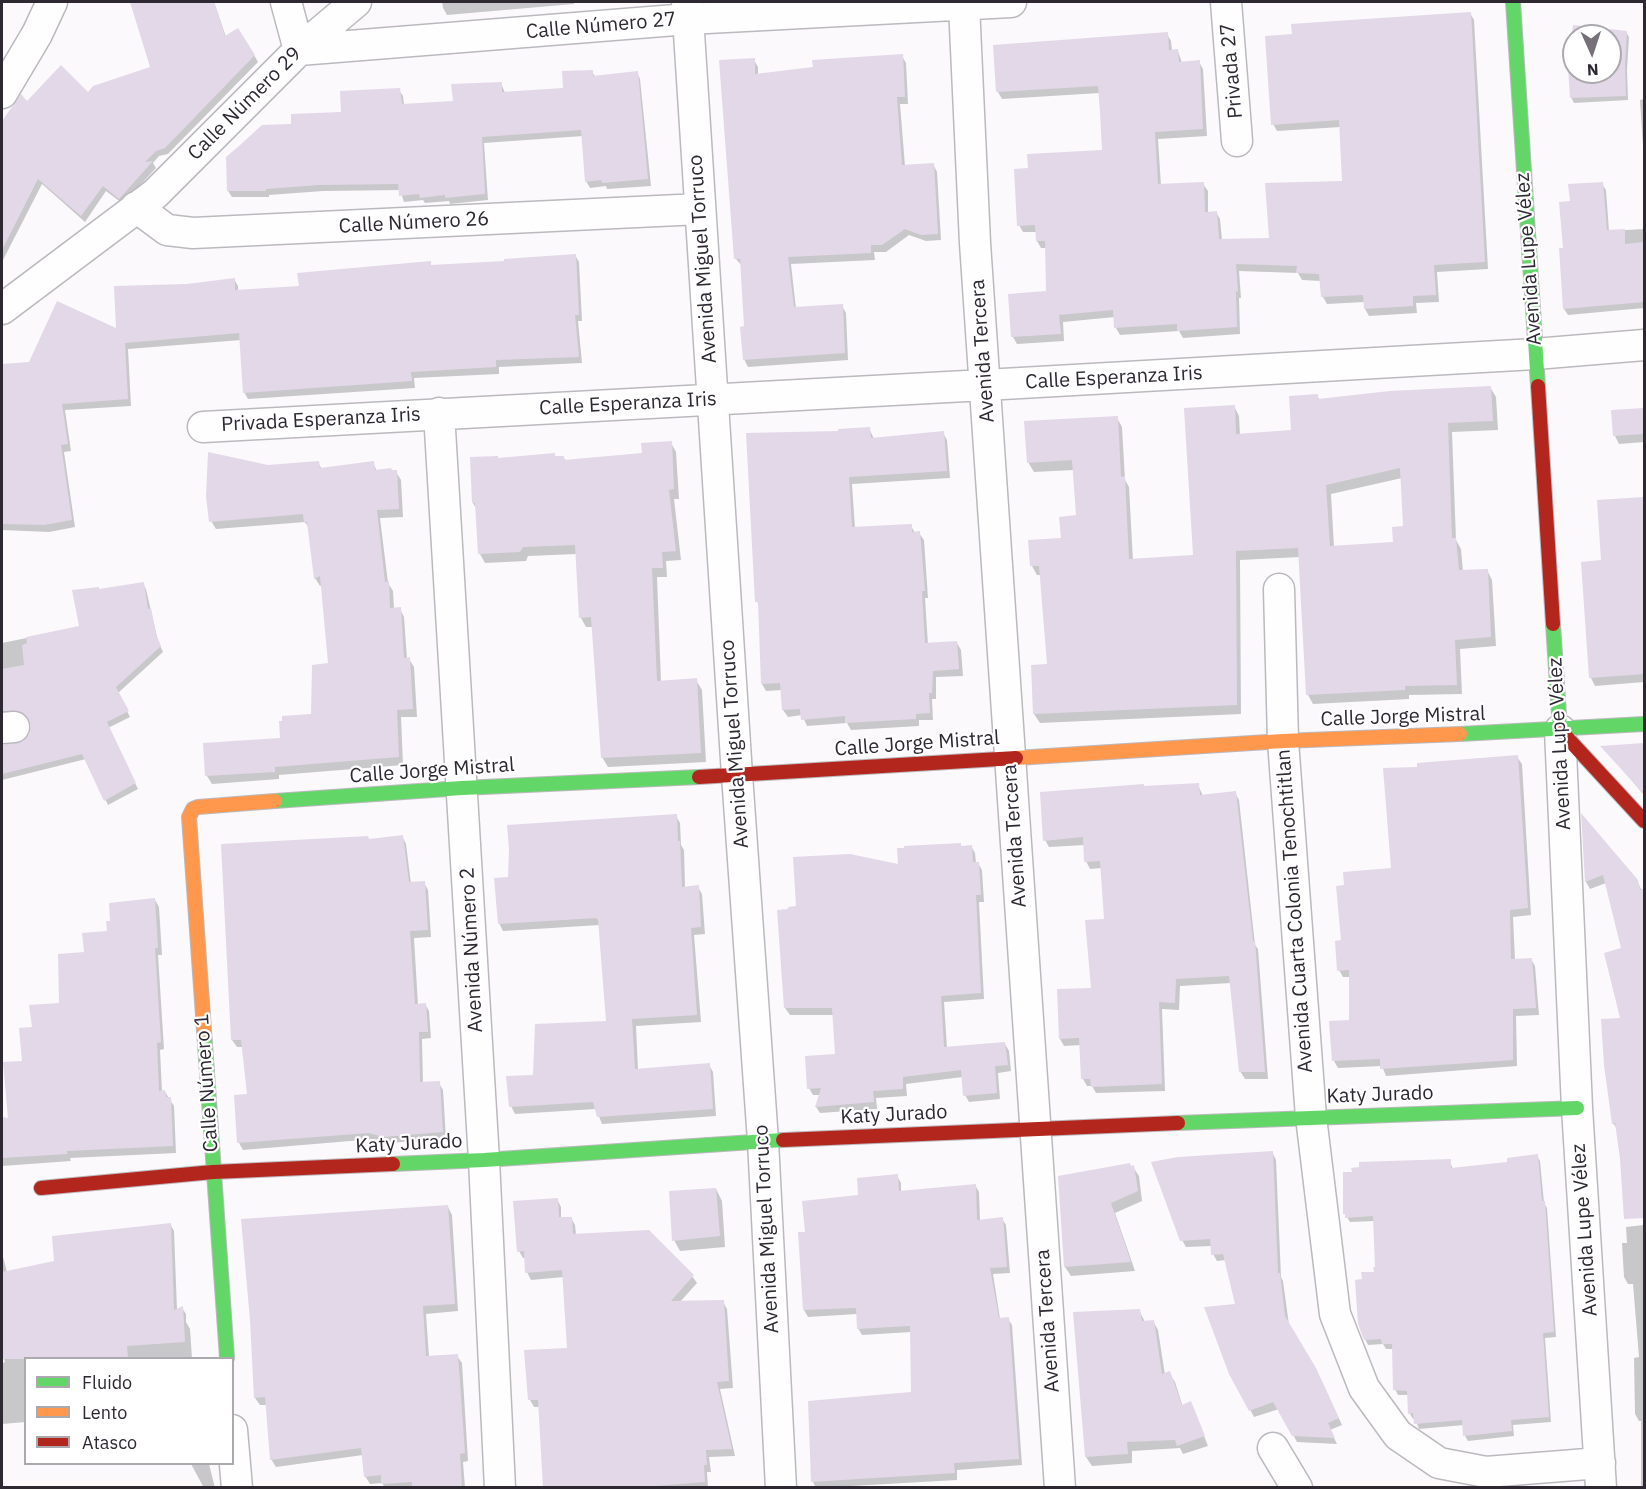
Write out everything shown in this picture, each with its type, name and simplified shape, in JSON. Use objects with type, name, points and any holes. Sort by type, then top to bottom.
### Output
[{"type":"street","points":[[2,93],[37,34],[52,2]]},
{"type":"street","points":[[286,2],[299,50]]},
{"type":"street","name":"Calle Número 29","points":[[2,309],[155,194],[299,50],[356,2]]},
{"type":"street","name":"Calle Número 27","points":[[299,50],[687,10],[964,5],[1011,2]]},
{"type":"street","name":"Privada 27","points":[[1226,2],[1237,141]]},
{"type":"street","name":"Avenida Lupe Vélez","points":[[1513,2],[1560,730],[1577,1108],[1600,1475]]},
{"type":"street","name":"Avenida Tercera","points":[[964,5],[975,243],[1060,1488]]},
{"type":"street","name":"Avenida Miguel Torruco","points":[[687,10],[736,775],[763,1141],[781,1488]]},
{"type":"street","name":"Calle Número 26","points":[[136,207],[167,230],[193,233],[700,210]]},
{"type":"street","name":"Calle Esperanza Iris","points":[[439,414],[1535,354],[1644,345]]},
{"type":"street","name":"Privada Esperanza Iris","points":[[203,427],[439,414]]},
{"type":"street","name":"Avenida Número 2","points":[[439,414],[484,1160],[500,1488]]},
{"type":"street","name":"Avenida Cuarta Colonia Tenochtitlan","points":[[1279,589],[1283,741],[1311,1117],[1335,1314],[1364,1388],[1398,1435],[1439,1463],[1486,1472],[1600,1475]]},
{"type":"street","name":"Calle Jorge Mistral","points":[[193,809],[462,788],[736,775],[1283,741],[1560,730],[1644,724]]},
{"type":"street","points":[[1560,730],[1644,821]]},
{"type":"street","name":"Calle Número 1","points":[[193,809],[189,817],[227,1357]]},
{"type":"street","name":"Katy Jurado","points":[[41,1188],[213,1172],[484,1160],[763,1141],[1035,1128],[1577,1108]]},
{"type":"street","points":[[1273,1448],[1297,1488]]},
{"type":"street","points":[[234,1453],[237,1488]]},
{"type":"building","points":[[130,2],[214,2],[225,36],[238,28],[255,55],[165,148],[156,151],[145,162],[153,161],[119,199],[103,186],[81,216],[38,179],[2,250],[2,121],[21,94],[27,101],[61,65],[88,92],[93,86],[150,67]]},
{"type":"building","points":[[1471,12],[1485,262],[1434,265],[1436,295],[1413,296],[1413,306],[1364,309],[1363,295],[1321,297],[1319,274],[1296,273],[1297,266],[1236,264],[1237,327],[1177,331],[1177,324],[1114,328],[1113,310],[1059,315],[1061,334],[1011,337],[1008,294],[1046,291],[1045,241],[1036,241],[1035,225],[1017,226],[1014,169],[1028,168],[1027,154],[1102,150],[1100,112],[1098,86],[996,92],[993,45],[1168,32],[1169,50],[1178,49],[1179,62],[1200,60],[1203,129],[1155,132],[1158,184],[1204,182],[1205,212],[1217,211],[1219,239],[1269,238],[1265,183],[1342,181],[1339,120],[1271,125],[1265,36],[1292,34],[1291,24]]},
{"type":"building","points":[[1622,30],[1627,31],[1626,96],[1570,98],[1569,84],[1622,84]]},
{"type":"building","points":[[903,54],[905,97],[897,97],[902,165],[934,163],[938,234],[921,235],[905,229],[882,245],[871,245],[871,253],[788,257],[794,307],[843,304],[845,353],[743,360],[740,327],[744,326],[740,259],[734,259],[719,60],[755,58],[755,74],[813,67],[812,60]]},
{"type":"building","points":[[593,70],[593,76],[638,71],[648,179],[602,183],[601,180],[585,182],[581,130],[482,137],[485,194],[445,198],[445,195],[420,198],[419,194],[399,196],[398,184],[319,185],[266,189],[266,191],[227,191],[226,157],[262,125],[291,124],[291,114],[341,112],[340,91],[400,88],[402,104],[453,101],[451,84],[502,82],[502,92],[563,88],[562,71]]},
{"type":"building","points":[[1603,182],[1607,230],[1625,229],[1625,244],[1644,242],[1644,302],[1563,309],[1559,248],[1563,248],[1559,202],[1570,201],[1568,184]]},
{"type":"building","points":[[576,254],[579,315],[575,315],[579,357],[496,360],[496,367],[411,372],[412,381],[243,393],[239,333],[125,343],[128,399],[62,404],[68,444],[61,445],[72,520],[44,525],[2,524],[2,364],[29,362],[57,301],[116,328],[114,286],[187,284],[235,278],[235,290],[299,286],[297,273],[431,261],[431,265]]},
{"type":"building","points":[[1491,386],[1493,421],[1448,423],[1452,538],[1456,538],[1459,570],[1488,569],[1491,637],[1455,640],[1457,685],[1405,686],[1405,690],[1306,695],[1298,548],[1236,551],[1237,705],[1033,714],[1031,665],[1047,664],[1039,566],[1030,566],[1028,540],[1061,538],[1059,517],[1076,515],[1072,460],[1027,463],[1024,421],[1118,416],[1121,477],[1125,476],[1129,559],[1193,555],[1184,408],[1235,405],[1236,434],[1291,430],[1289,396],[1318,394],[1318,399],[1390,391]],"holes":[[[1400,468],[1403,526],[1392,527],[1393,542],[1330,546],[1326,485]]]},
{"type":"building","points":[[1644,408],[1644,434],[1613,436],[1611,410]]},
{"type":"building","points":[[870,427],[871,438],[944,431],[947,471],[849,477],[852,527],[912,524],[912,532],[920,531],[925,591],[922,591],[925,643],[957,641],[959,669],[933,671],[932,693],[929,693],[930,713],[916,714],[916,719],[845,723],[845,716],[801,720],[800,709],[782,710],[780,683],[761,684],[758,602],[755,602],[746,433],[838,431],[838,429]]},
{"type":"building","points":[[672,441],[674,489],[669,490],[676,551],[662,552],[663,568],[652,568],[657,681],[697,678],[701,753],[601,758],[591,617],[579,618],[575,545],[523,547],[520,552],[478,554],[470,457],[498,456],[498,458],[555,453],[555,456],[564,456],[564,460],[642,453],[641,443]]},
{"type":"building","points":[[208,452],[268,465],[319,461],[320,468],[374,461],[375,470],[391,468],[397,470],[399,509],[377,510],[385,582],[389,581],[390,608],[401,607],[404,658],[410,657],[413,709],[397,710],[399,757],[275,767],[275,772],[205,776],[203,743],[280,738],[279,721],[282,721],[282,716],[311,714],[312,665],[328,663],[320,576],[314,579],[307,522],[304,523],[303,514],[209,522],[206,496]]},
{"type":"building","points":[[1644,497],[1644,674],[1589,678],[1581,562],[1601,560],[1597,500]]},
{"type":"building","points":[[144,582],[148,609],[151,608],[161,646],[116,687],[129,711],[107,722],[136,783],[104,801],[82,754],[2,774],[2,745],[23,741],[29,735],[31,726],[28,718],[22,712],[2,711],[2,669],[24,665],[22,645],[27,643],[26,637],[79,626],[72,590],[99,587],[99,589]]},
{"type":"building","points":[[1644,743],[1644,794],[1600,746]]},
{"type":"building","points":[[1518,755],[1528,908],[1510,910],[1511,959],[1532,958],[1536,1008],[1513,1009],[1513,1060],[1380,1069],[1380,1059],[1332,1061],[1329,1021],[1349,1020],[1349,970],[1337,971],[1335,941],[1341,940],[1336,886],[1344,885],[1343,872],[1391,868],[1383,768],[1417,767],[1417,763]]},
{"type":"building","points":[[1199,783],[1200,795],[1236,791],[1253,941],[1255,940],[1265,1072],[1239,1072],[1229,976],[1176,979],[1175,1003],[1159,1002],[1162,1084],[1091,1087],[1090,1079],[1081,1079],[1079,1038],[1059,1039],[1057,989],[1091,988],[1085,920],[1104,919],[1100,861],[1084,862],[1083,837],[1043,841],[1040,792],[1144,784],[1144,786]]},
{"type":"building","points":[[1581,813],[1638,880],[1640,890],[1644,888],[1644,1218],[1624,1219],[1620,1159],[1615,1123],[1612,1124],[1604,1065],[1601,1019],[1620,1018],[1604,953],[1621,948],[1603,875],[1585,882]]},
{"type":"building","points":[[677,814],[682,887],[699,885],[701,927],[691,928],[697,1015],[632,1019],[635,1069],[710,1063],[713,1109],[597,1117],[593,1102],[509,1107],[506,1076],[533,1075],[535,1024],[606,1021],[596,918],[498,924],[494,878],[508,877],[507,825]]},
{"type":"building","points":[[403,835],[409,882],[425,881],[428,930],[410,931],[415,1004],[426,1003],[428,1032],[419,1032],[420,1082],[440,1081],[443,1132],[383,1137],[369,1133],[237,1143],[234,1095],[247,1094],[241,1040],[231,1040],[221,844],[368,836],[369,839]]},
{"type":"building","points":[[961,843],[961,846],[972,845],[973,862],[979,862],[981,895],[976,895],[981,993],[941,996],[944,1047],[1005,1042],[1008,1065],[995,1066],[997,1093],[963,1096],[961,1070],[903,1077],[903,1089],[873,1091],[874,1102],[815,1107],[821,1088],[807,1089],[805,1056],[835,1054],[832,1008],[784,1008],[777,910],[796,906],[793,857],[850,854],[898,864],[897,848]]},
{"type":"building","points":[[155,898],[158,948],[155,948],[161,1042],[157,1043],[159,1091],[165,1090],[166,1097],[171,1097],[173,1146],[67,1151],[67,1154],[2,1158],[2,1117],[8,1118],[3,1062],[22,1061],[19,1028],[32,1027],[29,1005],[59,1003],[58,954],[84,952],[82,933],[107,931],[106,921],[110,921],[109,903]]},
{"type":"building","points":[[1273,1151],[1278,1273],[1280,1273],[1285,1316],[1316,1368],[1339,1418],[1328,1423],[1335,1438],[1292,1436],[1273,1402],[1249,1411],[1229,1374],[1204,1307],[1235,1304],[1223,1254],[1211,1255],[1210,1239],[1180,1241],[1151,1162],[1178,1157]]},
{"type":"building","points":[[1538,1154],[1542,1201],[1545,1201],[1554,1332],[1543,1333],[1549,1417],[1511,1420],[1512,1431],[1463,1436],[1462,1420],[1414,1424],[1413,1413],[1408,1414],[1407,1391],[1393,1390],[1392,1344],[1382,1344],[1381,1339],[1364,1340],[1358,1324],[1355,1280],[1362,1279],[1361,1272],[1374,1272],[1373,1216],[1345,1218],[1343,1214],[1343,1172],[1352,1172],[1351,1168],[1359,1167],[1359,1162],[1451,1159],[1451,1168],[1507,1162],[1507,1158]]},
{"type":"building","points":[[1130,1163],[1131,1166],[1134,1165],[1138,1191],[1111,1203],[1131,1262],[1064,1267],[1058,1176]]},
{"type":"building","points":[[898,1174],[899,1191],[976,1184],[977,1220],[1003,1217],[1007,1267],[990,1268],[999,1318],[1009,1317],[1019,1459],[954,1463],[955,1473],[811,1482],[808,1401],[911,1392],[910,1326],[857,1329],[856,1308],[803,1310],[798,1232],[805,1232],[802,1201],[858,1195],[857,1178]]},
{"type":"building","points":[[716,1188],[720,1236],[672,1241],[669,1191]]},
{"type":"building","points":[[558,1198],[559,1217],[572,1217],[573,1234],[649,1230],[694,1275],[671,1301],[724,1300],[729,1381],[717,1382],[732,1449],[706,1450],[705,1482],[630,1488],[543,1488],[538,1400],[528,1400],[524,1350],[567,1348],[562,1270],[525,1273],[524,1251],[517,1252],[513,1201]]},
{"type":"building","points":[[448,1205],[455,1304],[423,1306],[426,1356],[458,1354],[465,1453],[460,1454],[462,1488],[412,1488],[412,1482],[381,1484],[381,1475],[364,1477],[361,1448],[270,1460],[265,1397],[254,1398],[241,1219]]},
{"type":"building","points":[[171,1223],[174,1310],[183,1306],[185,1342],[127,1346],[128,1357],[2,1359],[2,1272],[54,1261],[52,1236]]},
{"type":"building","points":[[1140,1309],[1142,1321],[1154,1320],[1162,1374],[1170,1371],[1182,1405],[1191,1401],[1205,1436],[1177,1446],[1175,1440],[1127,1442],[1128,1454],[1085,1457],[1073,1312]]},
{"type":"traffic: fast","points":[[1513,2],[1538,386]]},
{"type":"traffic: fast","points":[[1553,624],[1560,730]]},
{"type":"traffic: fast","points":[[1460,734],[1644,724]]},
{"type":"traffic: fast","points":[[275,801],[462,788],[699,777]]},
{"type":"traffic: fast","points":[[204,1030],[227,1357]]},
{"type":"traffic: fast","points":[[1178,1123],[1577,1108]]},
{"type":"traffic: fast","points":[[393,1164],[783,1140]]},
{"type":"traffic: slow","points":[[1016,758],[1283,741],[1460,734]]},
{"type":"traffic: slow","points":[[204,1030],[189,817],[193,809],[198,807],[275,801]]},
{"type":"traffic: jam","points":[[1538,386],[1553,624]]},
{"type":"traffic: jam","points":[[1560,730],[1644,821]]},
{"type":"traffic: jam","points":[[699,777],[1016,758]]},
{"type":"traffic: jam","points":[[783,1140],[1178,1123]]},
{"type":"traffic: jam","points":[[41,1188],[213,1172],[393,1164]]}]
